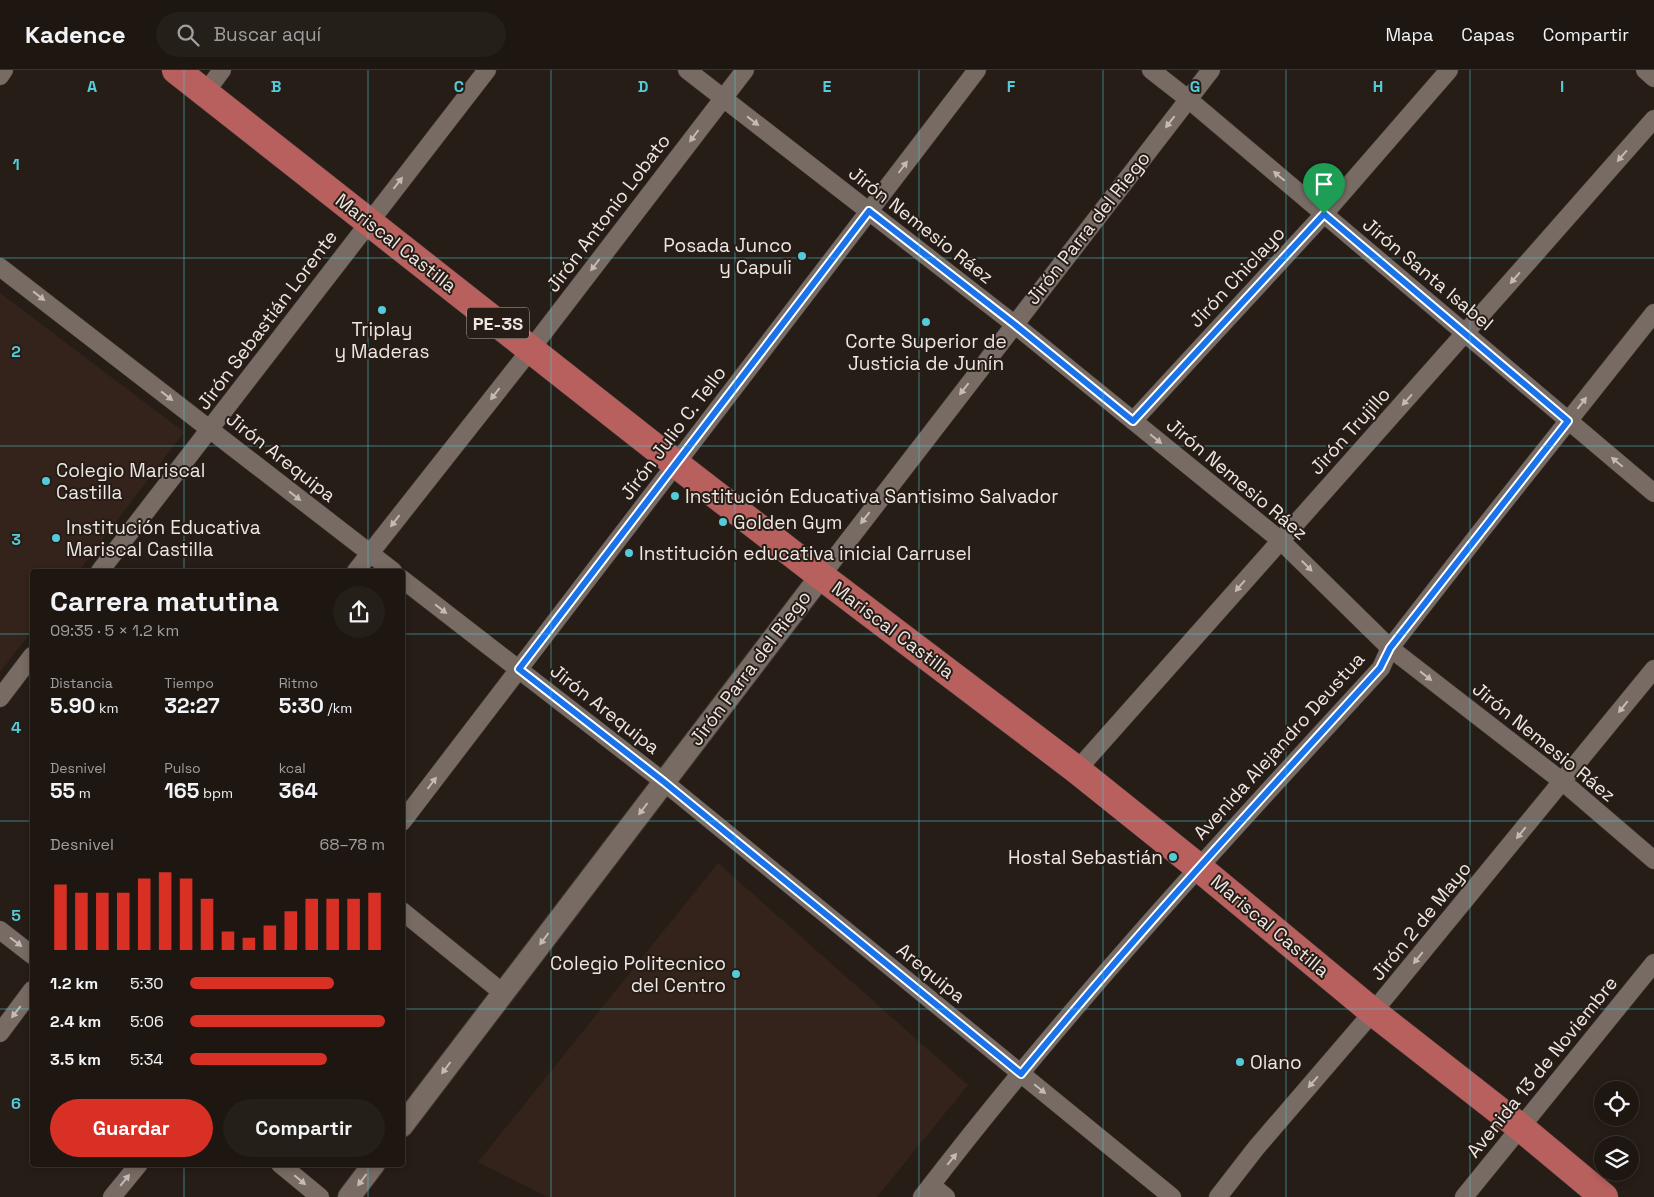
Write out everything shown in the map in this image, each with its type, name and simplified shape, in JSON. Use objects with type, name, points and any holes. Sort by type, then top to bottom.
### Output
[{"type":"highway","name":"Mariscal Castilla","points":[[176,70],[676,464],[1078,770],[1373,1012],[1520,1127],[1604,1197]]},
{"type":"street","points":[[0,76],[4,70]]},
{"type":"street","points":[[205,93],[222,70]]},
{"type":"street","name":"Jirón Sebastián Lorente","points":[[102,569],[211,430],[368,222],[487,70]]},
{"type":"street","name":"Jirón Nemesio Ráez","points":[[687,70],[1014,324],[1280,540],[1390,648],[1563,782],[1654,860]]},
{"type":"street","name":"Jirón Antonio Lobato","points":[[358,569],[531,349],[745,70]]},
{"type":"street","name":"Jirón Julio C. Tello","points":[[405,818],[977,70]]},
{"type":"street","name":"Jirón Santa Isabel","points":[[1151,70],[1188,98],[1654,493]]},
{"type":"street","name":"Jirón Parra del Riego","points":[[405,1122],[1014,324],[1211,70]]},
{"type":"street","name":"Jirón Chiclayo","points":[[1133,421],[1324,214],[1449,70]]},
{"type":"street","points":[[1645,70],[1654,78]]},
{"type":"street","name":"Jirón Trujillo","points":[[1078,770],[1280,540],[1466,334],[1654,119]]},
{"type":"street","name":"Jirón Arequipa","points":[[0,267],[390,569]]},
{"type":"street","name":"Avenida Alejandro Deustua","points":[[926,1191],[1079,1003],[1198,867],[1380,668],[1390,648],[1654,312]]},
{"type":"street","name":"Jirón Arequipa","points":[[405,581],[664,782]]},
{"type":"street","points":[[0,698],[30,659]]},
{"type":"street","name":"Jirón 2 de Mayo","points":[[1218,1197],[1256,1148],[1373,1012],[1654,669]]},
{"type":"street","name":"Arequipa","points":[[664,782],[1172,1197]]},
{"type":"street","points":[[405,913],[503,993]]},
{"type":"street","points":[[0,930],[30,953]]},
{"type":"street","name":"Avenida 13 de Noviembre","points":[[1464,1197],[1654,963]]},
{"type":"street","points":[[0,1033],[30,993]]},
{"type":"street","points":[[112,1197],[137,1167]]},
{"type":"street","points":[[284,1167],[320,1197]]},
{"type":"street","points":[[349,1197],[372,1167]]},
{"type":"street","points":[[926,1191],[946,1197]]},
{"type":"shaded area","name":"Colegio Mariscal Castilla","points":[[0,293],[184,432],[81,569],[30,569],[30,634],[0,672]]},
{"type":"shaded area","name":"Colegio Politecnico del Centro","points":[[718,863],[968,1085],[877,1197],[548,1197],[478,1162]]},
{"type":"place","name":"Posada Junco y Capuli","points":[[802,256]]},
{"type":"place","name":"Triplay y Maderas","points":[[382,310]]},
{"type":"place","name":"Corte Superior de Justicia de Junín","points":[[926,322]]},
{"type":"place","name":"Colegio Mariscal Castilla","points":[[46,481]]},
{"type":"place","name":"Institución Educativa Santisimo Salvador","points":[[675,496]]},
{"type":"place","name":"Golden Gym","points":[[723,522]]},
{"type":"place","name":"Institución Educativa Mariscal Castilla","points":[[56,538]]},
{"type":"place","name":"Institución educativa inicial Carrusel","points":[[629,553]]},
{"type":"place","name":"Hostal Sebastián","points":[[1173,857]]},
{"type":"place","name":"Colegio Politecnico del Centro","points":[[736,974]]},
{"type":"place","name":"Olano","points":[[1240,1062]]},
{"type":"route","points":[[869,211],[1014,324],[1133,421],[1324,214],[1568,421],[1390,648],[1380,668],[1198,867],[1079,1003],[1021,1074],[664,782],[519,669],[869,211]]}]
